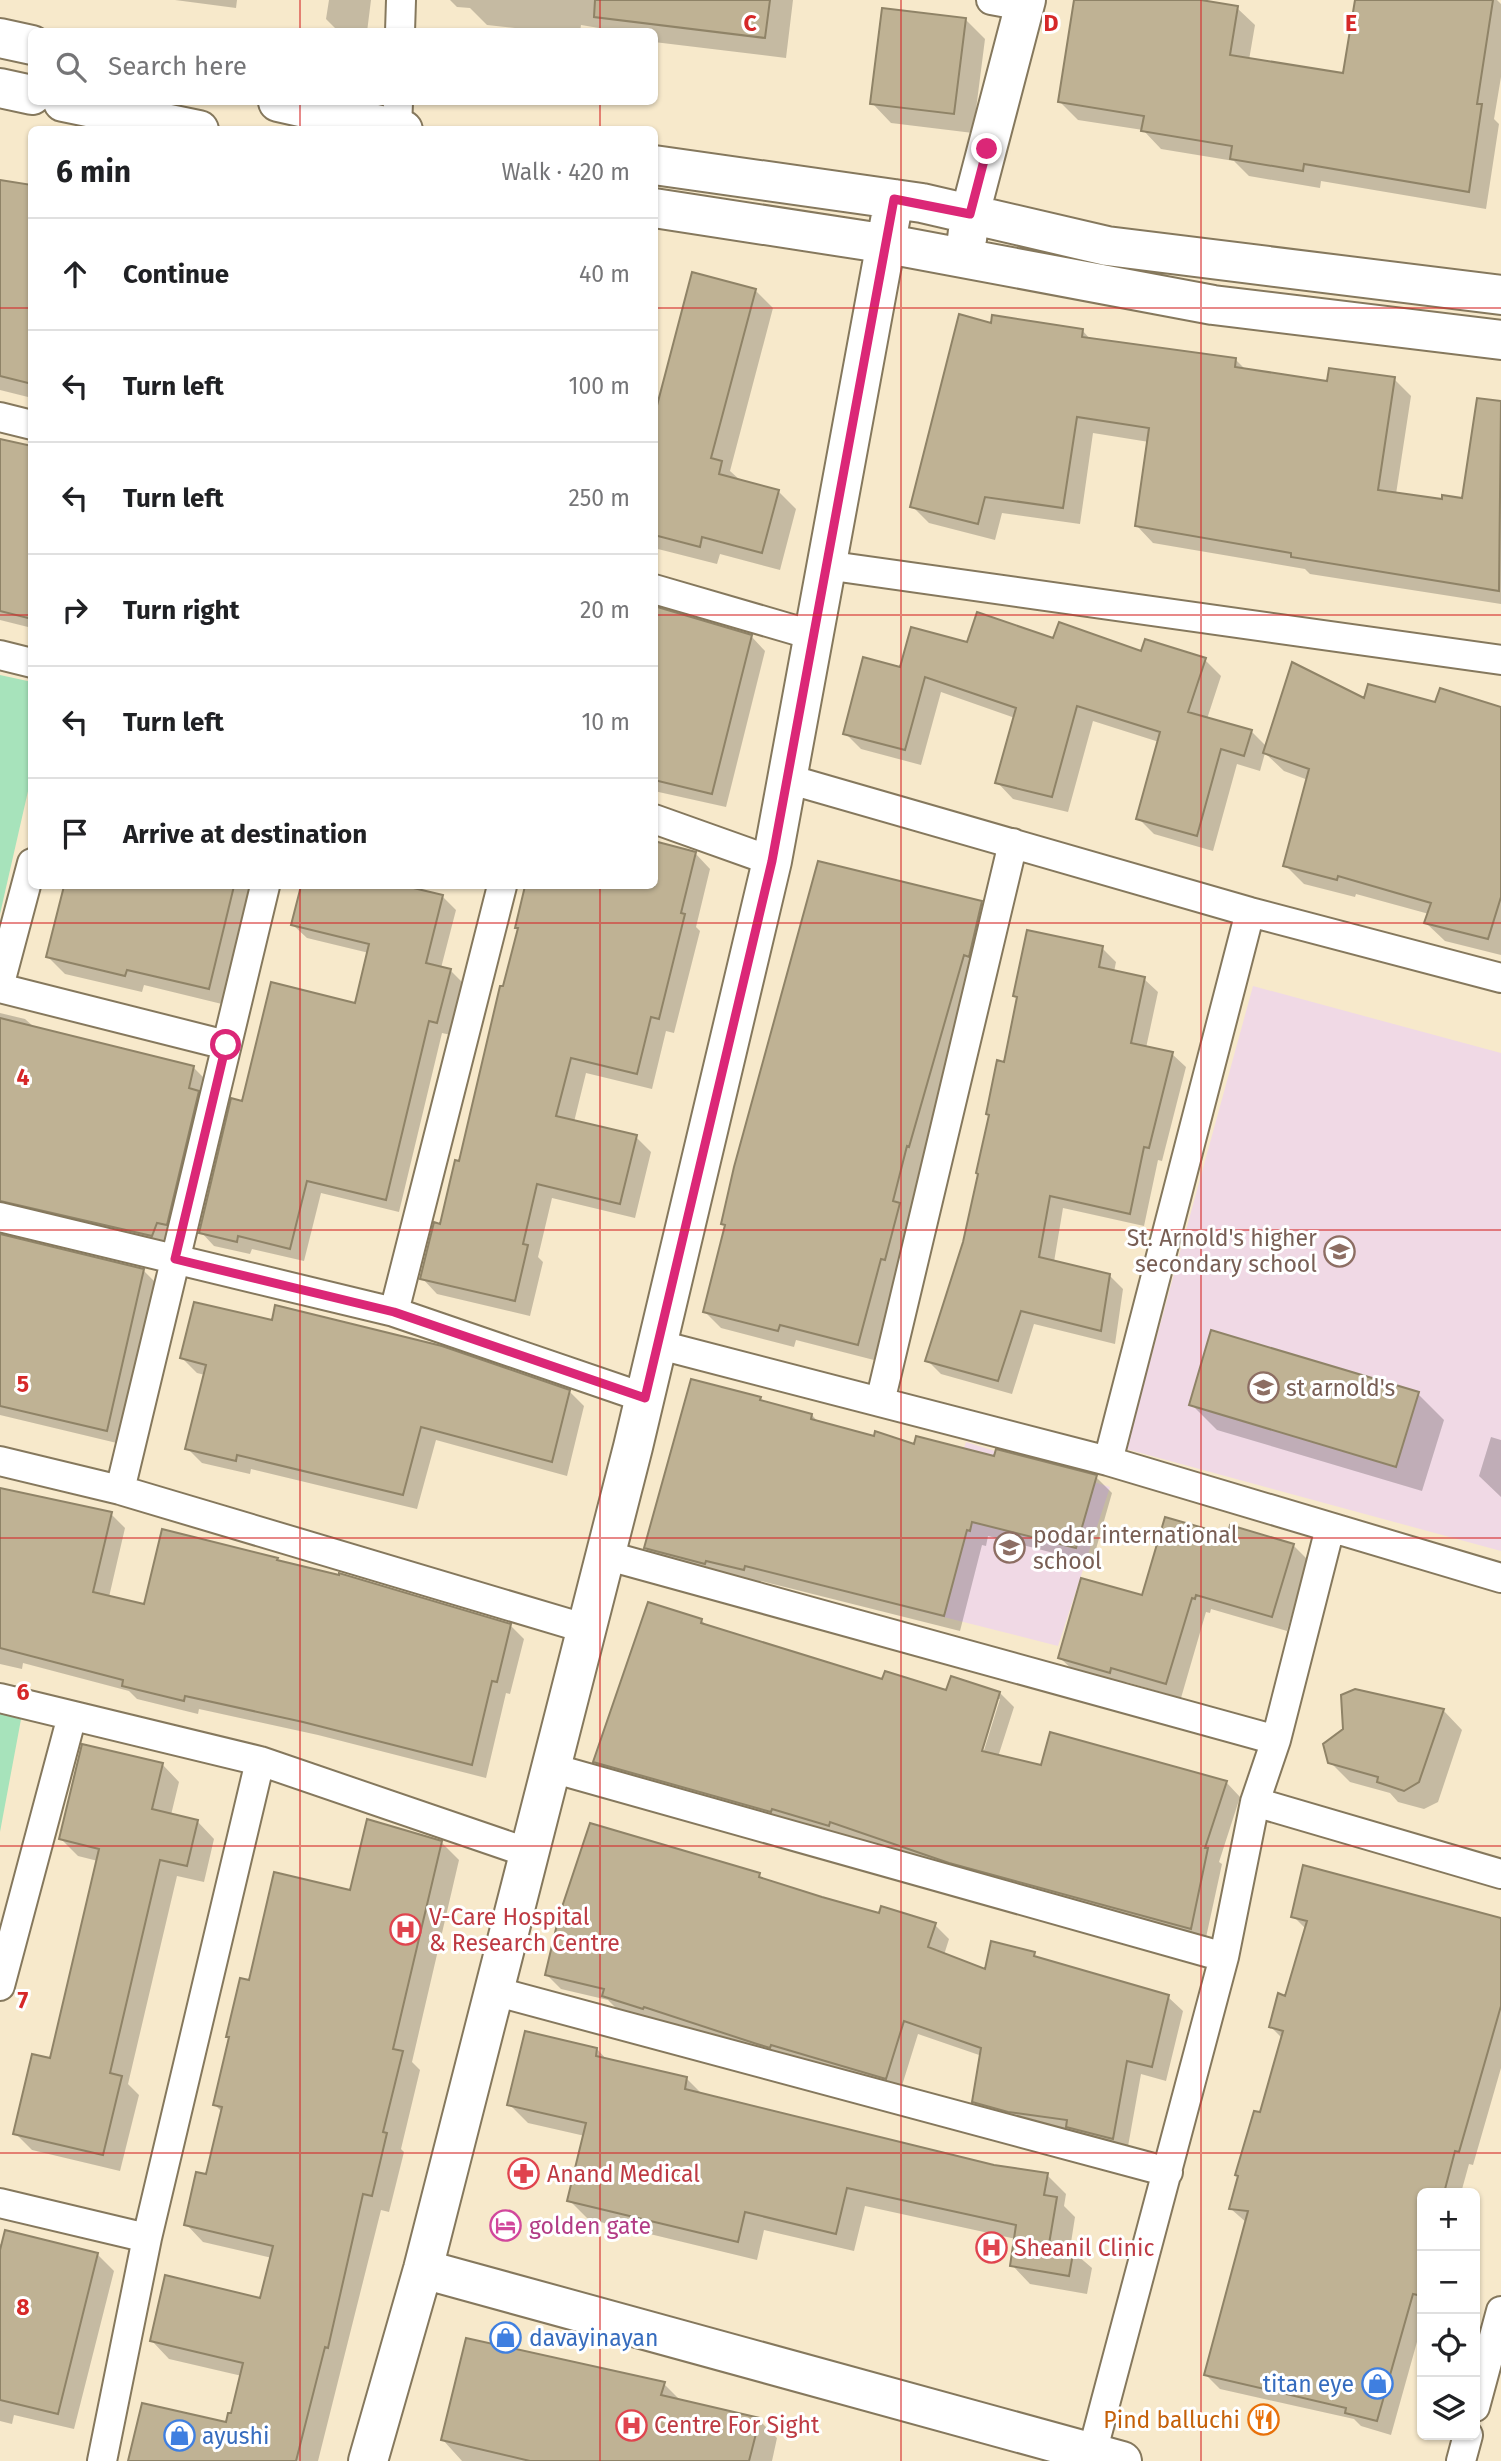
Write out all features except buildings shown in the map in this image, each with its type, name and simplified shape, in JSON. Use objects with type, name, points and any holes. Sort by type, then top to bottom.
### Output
[{"type":"street","points":[[400,28],[401,0]]},
{"type":"street","points":[[965,258],[970,214],[1014,2]]},
{"type":"street","points":[[0,38],[28,44]]},
{"type":"street","points":[[0,88],[28,94]]},
{"type":"street","points":[[78,105],[180,126]]},
{"type":"street","points":[[291,105],[384,126]]},
{"type":"street","points":[[397,126],[398,105]]},
{"type":"street","points":[[658,166],[894,199],[1107,246],[1501,295]]},
{"type":"street","points":[[369,2461],[423,2269],[552,1768],[645,1398],[772,861],[825,565],[888,244],[894,199]]},
{"type":"street","points":[[658,209],[888,244],[1213,304],[1501,340]]},
{"type":"street","points":[[0,417],[28,424]]},
{"type":"street","points":[[825,565],[1501,660]]},
{"type":"street","points":[[658,590],[812,635]]},
{"type":"street","points":[[0,655],[28,662]]},
{"type":"street","points":[[788,779],[1250,912],[1501,978]]},
{"type":"street","points":[[658,820],[772,861]]},
{"type":"street","points":[[880,1402],[1013,843]]},
{"type":"street","points":[[28,878],[0,986],[226,1045]]},
{"type":"street","points":[[120,1490],[264,889]]},
{"type":"street","points":[[394,1312],[501,889]]},
{"type":"street","points":[[1108,1461],[1250,912]]},
{"type":"street","points":[[0,1217],[394,1312],[645,1398]]},
{"type":"street","points":[[656,1344],[1108,1461],[1501,1578]]},
{"type":"street","points":[[0,1461],[120,1490],[587,1629]]},
{"type":"street","points":[[423,2269],[1107,2457],[1168,2172],[1224,1957],[1255,1802],[1276,1740],[1330,1528]]},
{"type":"street","points":[[605,1555],[1276,1740]]},
{"type":"street","points":[[0,1698],[260,1761],[529,1853]]},
{"type":"street","points":[[2,1972],[72,1716]]},
{"type":"street","points":[[102,2461],[147,2238],[260,1761]]},
{"type":"street","points":[[552,1768],[1224,1957]]},
{"type":"street","points":[[1255,1802],[1501,1874]]},
{"type":"street","points":[[494,1991],[1168,2172]]},
{"type":"street","points":[[0,2203],[147,2238]]},
{"type":"street","points":[[1480,2389],[1501,2311]]},
{"type":"street","points":[[1461,2461],[1467,2440]]},
{"type":"shaded area","name":"St. Arnold's higher secondary school","points":[[1253,986],[1501,1053],[1501,1551],[1126,1449]]},
{"type":"shaded area","name":"podar international school","points":[[966,1442],[1110,1487],[1058,1646],[908,1608]]},
{"type":"green space","points":[[0,675],[28,681],[28,791],[0,914]]},
{"type":"green space","points":[[0,1709],[22,1714],[0,1832]]},
{"type":"place","name":"St. Arnold's higher secondary school","points":[[1340,1251]]},
{"type":"place","name":"st arnold's","points":[[1263,1388]]},
{"type":"place","name":"podar international school","points":[[1010,1548]]},
{"type":"place","name":"V-Care Hospital & Research Centre","points":[[406,1930]]},
{"type":"place","name":"Anand Medical","points":[[524,2174]]},
{"type":"place","name":"golden gate","points":[[506,2226]]},
{"type":"place","name":"Sheanil Clinic","points":[[991,2248]]},
{"type":"place","name":"davayinayan","points":[[506,2338]]},
{"type":"place","name":"titan eye","points":[[1377,2384]]},
{"type":"place","name":"Pind balluchi","points":[[1263,2420]]},
{"type":"place","name":"Centre For Sight","points":[[631,2425]]},
{"type":"place","name":"ayushi","points":[[179,2436]]},
{"type":"route","points":[[226,1045],[175,1259],[394,1312],[645,1398],[772,861],[870,322],[888,244],[894,199],[970,214],[975,206],[987,149]]}]
